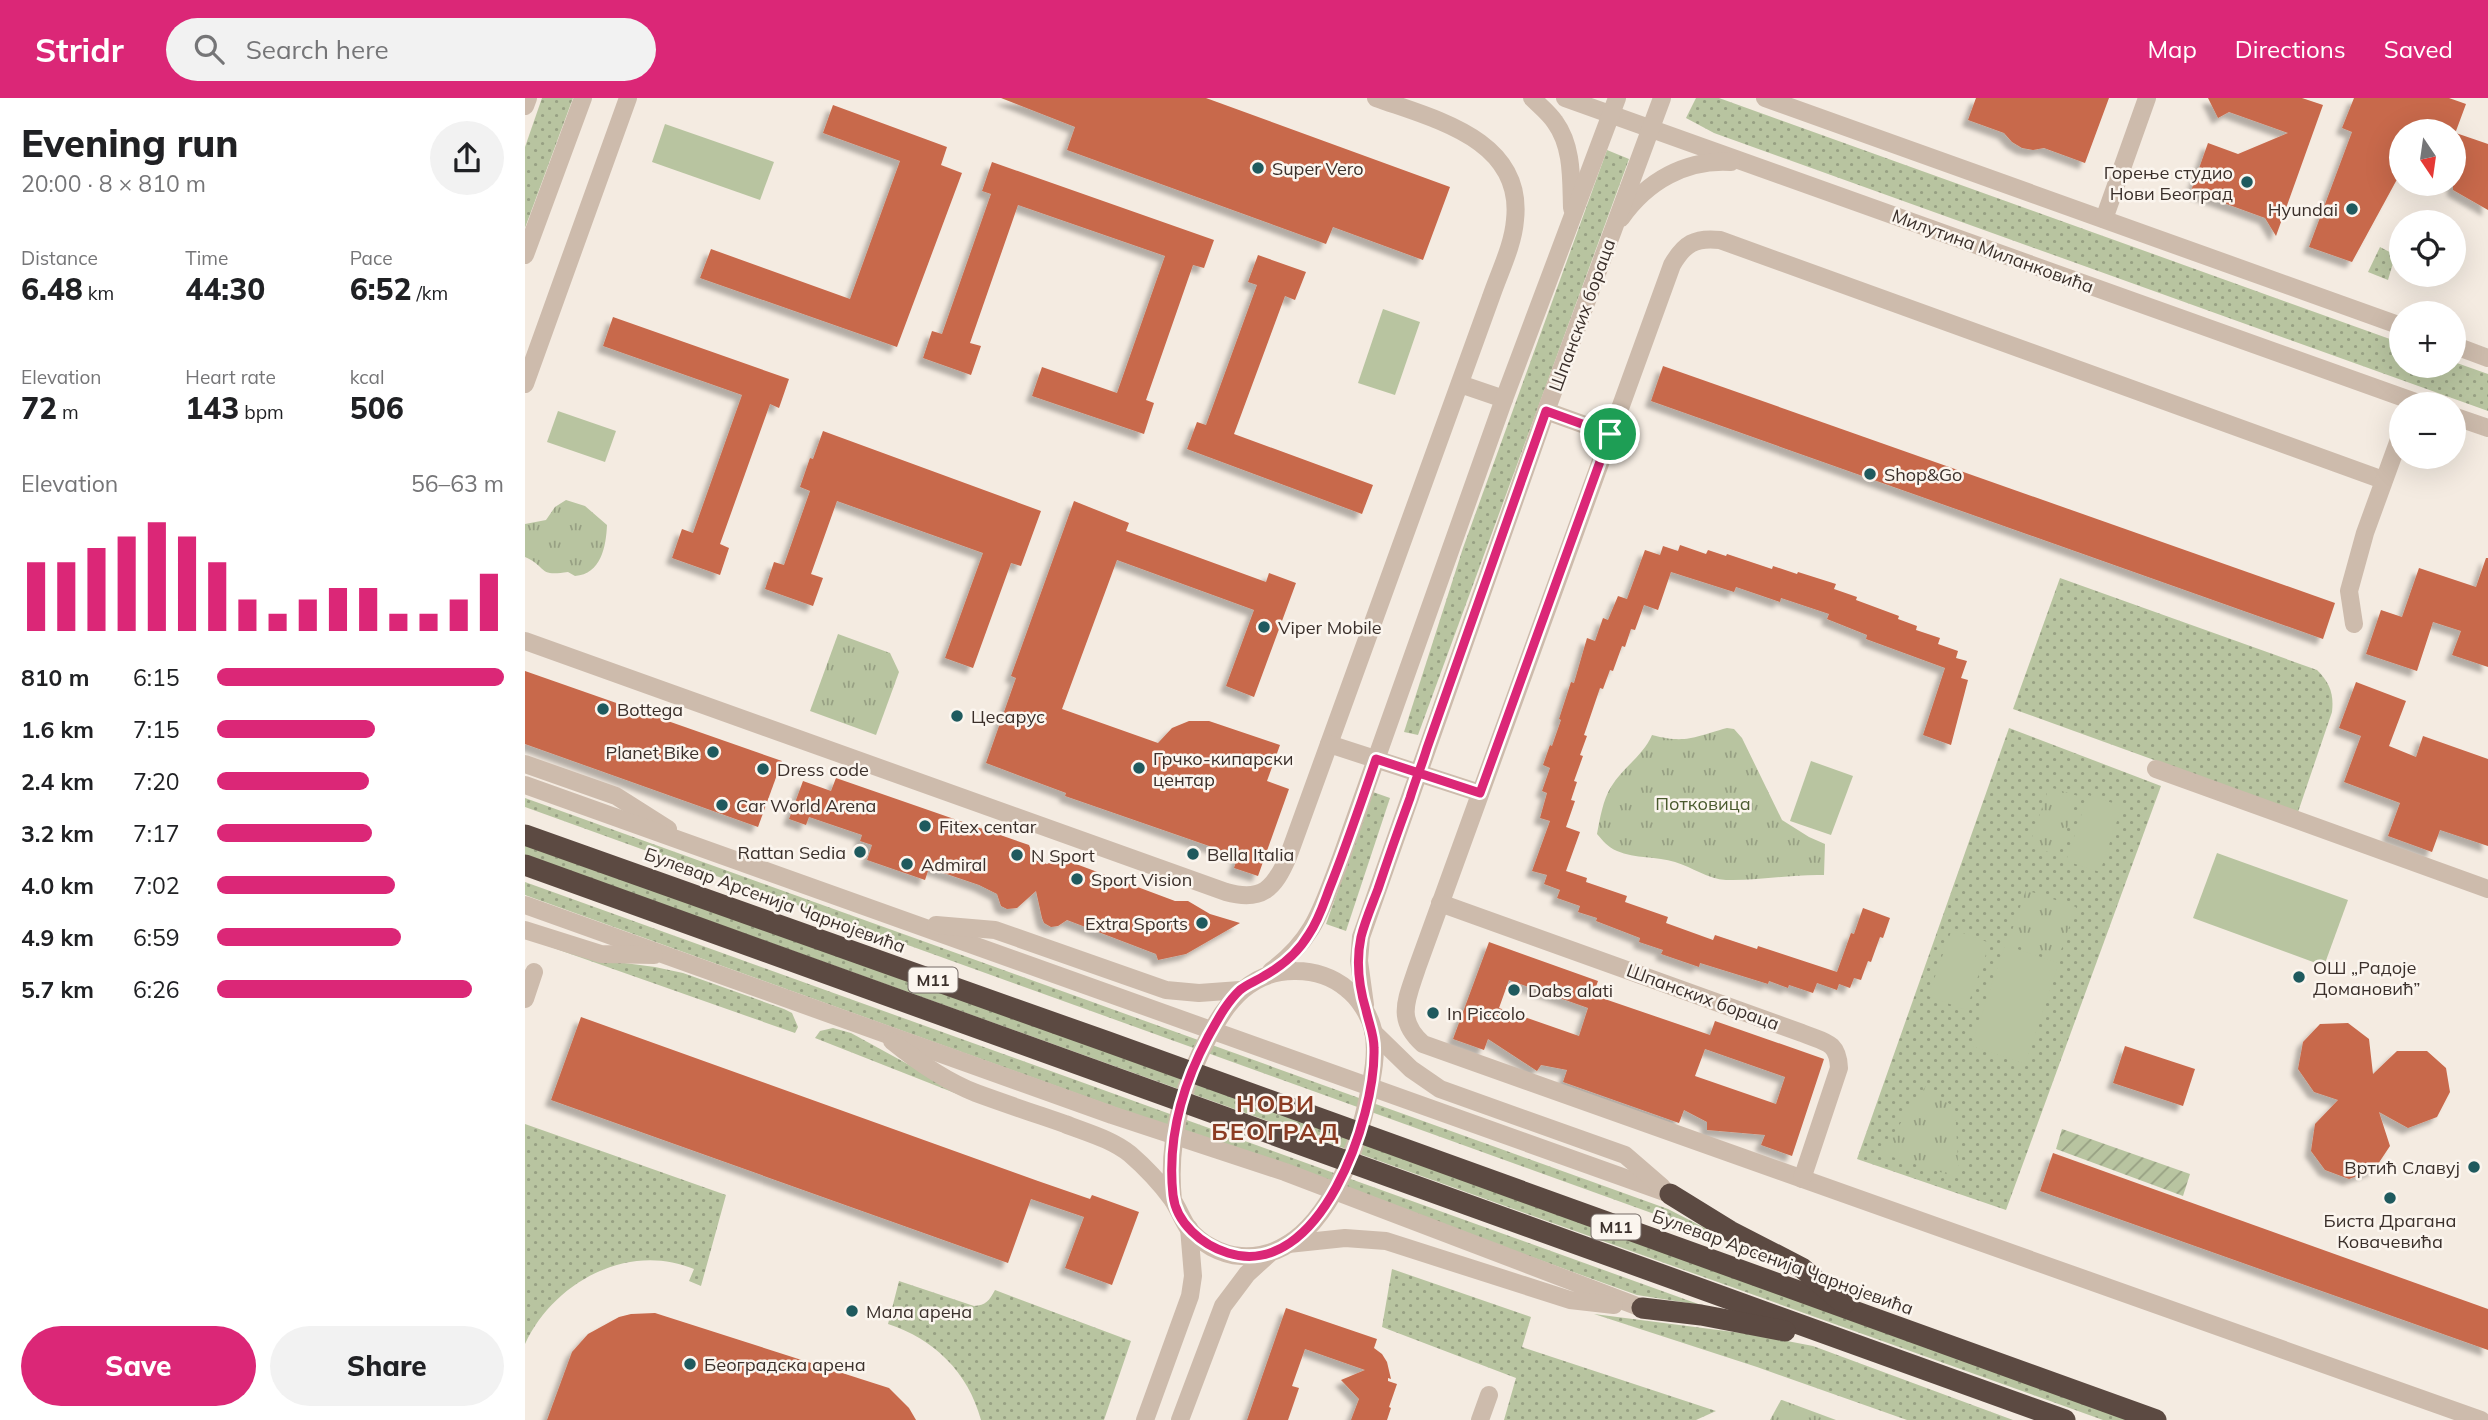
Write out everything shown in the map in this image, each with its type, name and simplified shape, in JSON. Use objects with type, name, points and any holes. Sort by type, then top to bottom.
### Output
[{"type":"highway","name":"Булевар Арсенија Чарнојевића","points":[[525,835],[2156,1420]]},
{"type":"highway","name":"M11","points":[[525,865],[2065,1420]]},
{"type":"highway","points":[[1670,1194],[1730,1231],[1802,1268],[1854,1312]]},
{"type":"highway","points":[[1642,1308],[1726,1320],[1854,1345]]},
{"type":"street","points":[[525,106],[528,98]]},
{"type":"street","points":[[525,255],[583,98]]},
{"type":"street","points":[[525,384],[628,98]]},
{"type":"street","points":[[525,641],[1213,887],[1243,896],[1265,890],[1279,879],[1460,384],[1516,218],[1513,190],[1502,166],[1484,144],[1449,124],[1376,98]]},
{"type":"street","points":[[1532,98],[1556,122],[1566,143],[1570,163],[1572,218]]},
{"type":"street","name":"Милутина Миланковића","points":[[1565,98],[1613,106],[1650,128],[2389,393]]},
{"type":"street","name":"Шпанских бораца","points":[[1366,1012],[1360,981],[1361,937],[1546,411],[1662,98]]},
{"type":"street","points":[[1765,98],[1784,102],[2389,323]]},
{"type":"street","points":[[2104,219],[2147,98]]},
{"type":"street","points":[[910,922],[995,930],[1166,990],[1199,993],[1240,990],[1266,976],[1289,958],[1310,934],[1613,106]]},
{"type":"street","points":[[1612,232],[1624,214],[1653,182],[1676,170],[1710,162],[1748,163]]},
{"type":"street","points":[[2383,480],[1720,240],[1693,242],[1681,250],[1669,275],[1440,903],[1406,1002],[1405,1018],[1411,1033],[1423,1044],[2480,1420]]},
{"type":"street","points":[[2466,350],[2488,358]]},
{"type":"street","points":[[1460,384],[1504,398]]},
{"type":"street","points":[[1546,411],[1610,434]]},
{"type":"street","points":[[2466,420],[2488,428]]},
{"type":"street","points":[[2354,624],[2349,592],[2389,465]]},
{"type":"street","points":[[1329,744],[1480,793]]},
{"type":"street","points":[[525,764],[616,796],[694,846]]},
{"type":"street","points":[[2156,769],[2488,889]]},
{"type":"street","name":"Булевар Арсенија Чарнојевића","points":[[525,785],[1670,1194]]},
{"type":"street","name":"Шпанских бораца","points":[[1440,903],[1802,1032],[1833,1047],[1839,1055],[1839,1068],[1802,1179]]},
{"type":"street","points":[[525,905],[1112,1115],[1285,1172],[1642,1308]]},
{"type":"street","points":[[525,930],[601,954],[665,954]]},
{"type":"street","points":[[1180,1420],[1223,1306],[1247,1274],[1269,1254],[1288,1244],[1314,1219],[1350,1162],[1369,1093],[1375,1051],[1373,1032],[1366,1012],[1349,990],[1328,977],[1303,971],[1284,971],[1266,976]]},
{"type":"street","points":[[525,999],[534,972]]},
{"type":"street","points":[[1174,1201],[1171,1160],[1182,1096],[1192,1067],[1214,1027],[1240,990]]},
{"type":"street","points":[[1373,1032],[1411,1069],[1440,1089],[1625,1156],[1670,1194]]},
{"type":"street","points":[[881,1033],[925,1067],[973,1092],[1109,1140],[1131,1155],[1174,1201],[1189,1228],[1205,1244],[1241,1256],[1269,1254]]},
{"type":"street","points":[[1145,1420],[1190,1296],[1193,1276],[1189,1228]]},
{"type":"street","points":[[1288,1244],[1345,1238],[1386,1241],[1570,1300],[1642,1308]]},
{"type":"street","points":[[1480,1420],[1489,1395]]},
{"type":"green space","points":[[542,98],[573,98],[525,228],[525,147]]},
{"type":"green space","points":[[1696,98],[1719,98],[2389,339],[2389,375],[1714,133],[1686,118]]},
{"type":"green space","points":[[665,124],[774,162],[760,200],[652,162]]},
{"type":"green space","points":[[1607,150],[1629,159],[1418,735],[1404,732],[1463,548]]},
{"type":"green space","points":[[2380,247],[2389,252],[2388,280],[2368,272]]},
{"type":"green space","points":[[1383,309],[1420,322],[1395,395],[1358,383]]},
{"type":"green space","points":[[2466,366],[2488,374],[2488,411],[2466,403],[2466,392],[2435,392],[2396,378],[2466,378]]},
{"type":"green space","points":[[558,411],[616,431],[605,462],[547,442]]},
{"type":"green space","points":[[566,500],[585,506],[607,525],[603,550],[596,565],[584,574],[575,576],[568,572],[547,572],[525,557],[525,524],[546,520],[555,507]]},
{"type":"green space","points":[[2060,578],[2317,670],[2330,689],[2332,712],[2298,812],[2013,709]]},
{"type":"green space","points":[[838,634],[890,653],[899,672],[876,735],[810,711]]},
{"type":"green space","name":"Потковица","points":[[1727,728],[1734,729],[1742,738],[1782,820],[1825,844],[1824,875],[1719,879],[1675,862],[1617,851],[1597,834],[1604,803],[1611,787],[1652,735],[1682,739]]},
{"type":"green space","points":[[2009,728],[2161,786],[2006,1210],[1857,1159]]},
{"type":"green space","points":[[1811,761],[1853,776],[1831,835],[1790,821]]},
{"type":"green space","points":[[2049,787],[2078,796],[2058,855],[2029,846]]},
{"type":"green space","points":[[1373,792],[1390,798],[1346,931],[1326,924]]},
{"type":"green space","points":[[2088,795],[2122,806],[2100,872],[2066,861]]},
{"type":"green space","points":[[525,798],[1668,1209],[1732,1242],[525,807]]},
{"type":"green space","points":[[525,841],[2136,1420],[2103,1420],[525,855]]},
{"type":"green space","points":[[2217,853],[2348,900],[2324,966],[2193,918]]},
{"type":"green space","points":[[525,882],[1701,1305],[1637,1295],[525,895]]},
{"type":"green space","points":[[2026,890],[2076,907],[2058,959],[2008,942]]},
{"type":"green space","points":[[1952,929],[1990,943],[1966,1010],[1928,996]]},
{"type":"green space","points":[[545,945],[594,959],[683,973],[784,1009],[792,1013],[798,1027],[795,1033]]},
{"type":"green space","points":[[2005,945],[2059,963],[2025,1064],[1971,1046]]},
{"type":"green space","points":[[833,1028],[851,1033],[975,1101],[815,1038],[820,1031]]},
{"type":"green space","points":[[1926,1086],[1955,1108],[1959,1178],[1880,1153]]},
{"type":"green space","points":[[525,1124],[726,1195],[701,1286],[689,1281],[694,1269],[669,1262],[644,1260],[619,1264],[595,1273],[573,1286],[538,1322],[525,1344]]},
{"type":"green space","points":[[2062,1129],[2190,1174],[2183,1196],[2056,1149]]},
{"type":"green space","points":[[1392,1269],[1531,1317],[1522,1347],[1716,1411],[1696,1420],[1504,1420],[1516,1378],[1382,1327]]},
{"type":"green space","points":[[899,1281],[974,1306],[987,1302],[995,1290],[1131,1341],[1104,1420],[981,1420],[967,1387],[947,1360],[920,1339],[888,1324]]},
{"type":"green space","points":[[1594,1314],[1757,1335],[1813,1346],[2013,1420],[1907,1420]]},
{"type":"green space","points":[[1782,1400],[1836,1420],[1770,1420]]},
{"type":"building","name":"Super Vero","points":[[1001,98],[1206,98],[1450,187],[1423,260],[1333,227],[1326,244],[1067,150],[1075,127]]},
{"type":"building","points":[[1976,98],[2109,98],[2085,163],[2044,148],[2022,148],[2004,133],[1968,120]]},
{"type":"building","points":[[2208,98],[2302,98],[2323,105],[2276,236],[2265,218],[2191,191],[2208,143],[2238,154],[2288,133],[2229,112],[2218,118]]},
{"type":"building","name":"Hyundai","points":[[2354,98],[2449,98],[2466,104],[2460,119],[2389,119],[2389,194],[2352,262],[2309,247],[2352,132],[2342,128]]},
{"type":"building","points":[[833,105],[947,147],[941,165],[962,173],[897,347],[700,278],[711,249],[850,299],[900,161],[823,133]]},
{"type":"building","points":[[2466,136],[2488,144],[2488,210],[2464,196],[2466,196]]},
{"type":"building","points":[[992,162],[1214,240],[1204,268],[1193,265],[1146,400],[1154,403],[1144,434],[1032,396],[1042,367],[1117,393],[1165,256],[1018,205],[970,343],[981,346],[971,375],[923,358],[932,331],[942,334],[991,194],[982,191]]},
{"type":"building","points":[[1258,255],[1306,272],[1295,300],[1285,296],[1234,434],[1373,485],[1362,514],[1187,449],[1197,422],[1206,425],[1257,285],[1248,282]]},
{"type":"building","points":[[613,317],[789,379],[779,408],[770,404],[720,544],[729,548],[720,575],[672,558],[682,529],[693,533],[742,395],[603,346]]},
{"type":"building","points":[[1663,366],[2335,603],[2323,639],[1651,401]]},
{"type":"building","points":[[823,431],[1041,511],[1021,566],[1011,563],[973,668],[945,658],[983,553],[837,501],[811,574],[823,578],[813,606],[765,589],[774,562],[784,565],[810,491],[800,487]]},
{"type":"building","points":[[1074,501],[1129,523],[1126,531],[1266,582],[1269,573],[1296,583],[1254,697],[1226,686],[1254,610],[1117,560],[1062,709],[1158,743],[1172,728],[1189,721],[1209,721],[1280,745],[1267,781],[1289,789],[1258,876],[1234,868],[1238,856],[1065,796],[1066,793],[986,763],[1016,678],[1011,676]]},
{"type":"building","points":[[1680,545],[1706,554],[1708,550],[1726,556],[1727,554],[1772,569],[1773,566],[1836,584],[1834,589],[1899,616],[1898,619],[1917,626],[1916,630],[1940,638],[1938,644],[1958,651],[1956,658],[1967,661],[1961,678],[1968,680],[1951,745],[1923,735],[1945,668],[1866,639],[1867,635],[1827,619],[1829,614],[1781,598],[1780,602],[1736,587],[1734,592],[1671,572],[1658,610],[1644,605],[1635,630],[1631,629],[1613,671],[1610,670],[1603,689],[1600,688],[1584,735],[1587,736],[1580,755],[1583,756],[1574,781],[1577,782],[1571,800],[1575,801],[1566,827],[1580,832],[1566,871],[1587,878],[1586,882],[1627,896],[1625,902],[1668,917],[1666,923],[1713,940],[1715,935],[1757,949],[1758,946],[1837,972],[1863,908],[1890,918],[1883,938],[1880,937],[1861,980],[1854,978],[1850,988],[1839,984],[1837,990],[1817,983],[1813,993],[1769,981],[1768,984],[1700,963],[1699,967],[1661,954],[1663,950],[1639,942],[1640,938],[1578,912],[1580,906],[1557,898],[1560,890],[1544,884],[1547,875],[1532,871],[1550,821],[1540,818],[1547,793],[1542,791],[1550,768],[1543,765],[1561,720],[1559,719],[1571,682],[1574,683],[1587,638],[1595,641],[1603,618],[1608,620],[1618,596],[1627,599],[1645,550],[1660,555],[1663,546],[1678,551]]},
{"type":"building","points":[[2486,558],[2488,667],[2452,655],[2461,631],[2433,622],[2417,671],[2366,654],[2381,610],[2402,617],[2419,568],[2476,587]]},
{"type":"building","points":[[525,671],[782,761],[758,827],[525,744]]},
{"type":"building","points":[[2356,682],[2406,701],[2389,746],[2416,757],[2423,736],[2488,759],[2488,846],[2440,830],[2432,852],[2388,836],[2400,803],[2344,782],[2361,736],[2339,728]]},
{"type":"building","points":[[836,778],[1029,845],[1035,860],[1047,864],[1060,858],[1175,901],[1188,901],[1210,914],[1240,923],[1186,954],[1158,960],[1156,954],[1067,920],[1051,927],[1044,923],[1036,891],[1017,908],[1007,909],[1001,906],[997,894],[979,885],[929,868],[925,880],[867,860],[872,845],[860,841],[862,835],[809,817],[806,825],[789,819],[803,781],[831,791]]},
{"type":"building","points":[[1489,942],[1598,981],[1593,995],[1710,1035],[1715,1021],[1824,1059],[1792,1156],[1761,1145],[1765,1135],[1707,1130],[1707,1122],[1684,1110],[1679,1123],[1563,1082],[1567,1070],[1541,1065],[1537,1071],[1488,1039],[1484,1050],[1453,1039]],"holes":[[[1509,980],[1588,1008],[1579,1036],[1499,1008]],[[1705,1049],[1785,1077],[1776,1104],[1695,1076]]]},
{"type":"building","points":[[581,1017],[1038,1181],[1090,1199],[1092,1195],[1139,1212],[1112,1285],[1065,1268],[1084,1217],[1031,1199],[1008,1263],[551,1100]]},
{"type":"building","points":[[2348,1023],[2369,1039],[2373,1074],[2397,1051],[2427,1051],[2446,1068],[2450,1092],[2437,1117],[2408,1128],[2379,1112],[2390,1146],[2374,1170],[2349,1179],[2325,1170],[2311,1151],[2315,1124],[2338,1100],[2314,1092],[2298,1069],[2303,1042],[2320,1024]]},
{"type":"building","points":[[2125,1046],[2195,1069],[2183,1106],[2113,1083]]},
{"type":"building","points":[[2053,1153],[2488,1309],[2488,1350],[2040,1191]]},
{"type":"building","points":[[1286,1308],[1377,1339],[1374,1348],[1387,1362],[1391,1379],[1388,1378],[1388,1381],[1397,1384],[1387,1420],[1351,1420],[1359,1399],[1341,1380],[1365,1370],[1305,1349],[1292,1386],[1299,1388],[1288,1420],[1247,1420]]},
{"type":"building","name":"Београдска арена","points":[[655,1313],[889,1388],[909,1408],[916,1420],[547,1420],[572,1352],[588,1334],[619,1317]]},
{"type":"place","name":"Super Vero","points":[[1258,168]]},
{"type":"place","name":"Горење студио Нови Београд","points":[[2247,182]]},
{"type":"place","name":"Hyundai","points":[[2352,209]]},
{"type":"place","name":"Shop&Go","points":[[1870,474]]},
{"type":"place","name":"Viper Mobile","points":[[1264,627]]},
{"type":"place","name":"Bottega","points":[[603,709]]},
{"type":"place","name":"Цесарус","points":[[957,716]]},
{"type":"place","name":"Planet Bike","points":[[713,752]]},
{"type":"place","name":"Грчко-кипарски центар","points":[[1139,768]]},
{"type":"place","name":"Dress code","points":[[763,769]]},
{"type":"place","name":"Car World Arena","points":[[722,805]]},
{"type":"place","name":"Fitex centar","points":[[925,826]]},
{"type":"place","name":"Rattan Sedia","points":[[860,852]]},
{"type":"place","name":"Bella Italia","points":[[1193,854]]},
{"type":"place","name":"N Sport","points":[[1017,855]]},
{"type":"place","name":"Admiral","points":[[907,864]]},
{"type":"place","name":"Sport Vision","points":[[1077,879]]},
{"type":"place","name":"Extra Sports","points":[[1202,923]]},
{"type":"place","name":"ОШ „Радоје Домановић”","points":[[2299,977]]},
{"type":"place","name":"Dabs alati","points":[[1514,990]]},
{"type":"place","name":"In Piccolo","points":[[1433,1013]]},
{"type":"place","name":"Вртић Славуј","points":[[2474,1167]]},
{"type":"place","name":"Биста Драгана Ковачевића","points":[[2390,1198]]},
{"type":"place","name":"Мала арена","points":[[852,1311]]},
{"type":"place","name":"Београдска арена","points":[[690,1364]]},
{"type":"district","name":"НОВИ БЕОГРАД","points":[[1276,1117]]},
{"type":"route","points":[[1610,434],[1480,793],[1419,773],[1376,759],[1341,858],[1310,934],[1289,958],[1266,976],[1240,990],[1226,1007],[1192,1067],[1182,1096],[1174,1134],[1171,1182],[1174,1201],[1181,1215],[1189,1228],[1205,1244],[1241,1256],[1269,1254],[1279,1250],[1314,1219],[1350,1162],[1369,1093],[1375,1051],[1360,981],[1361,937],[1393,844],[1419,773],[1546,411],[1610,434]]}]
